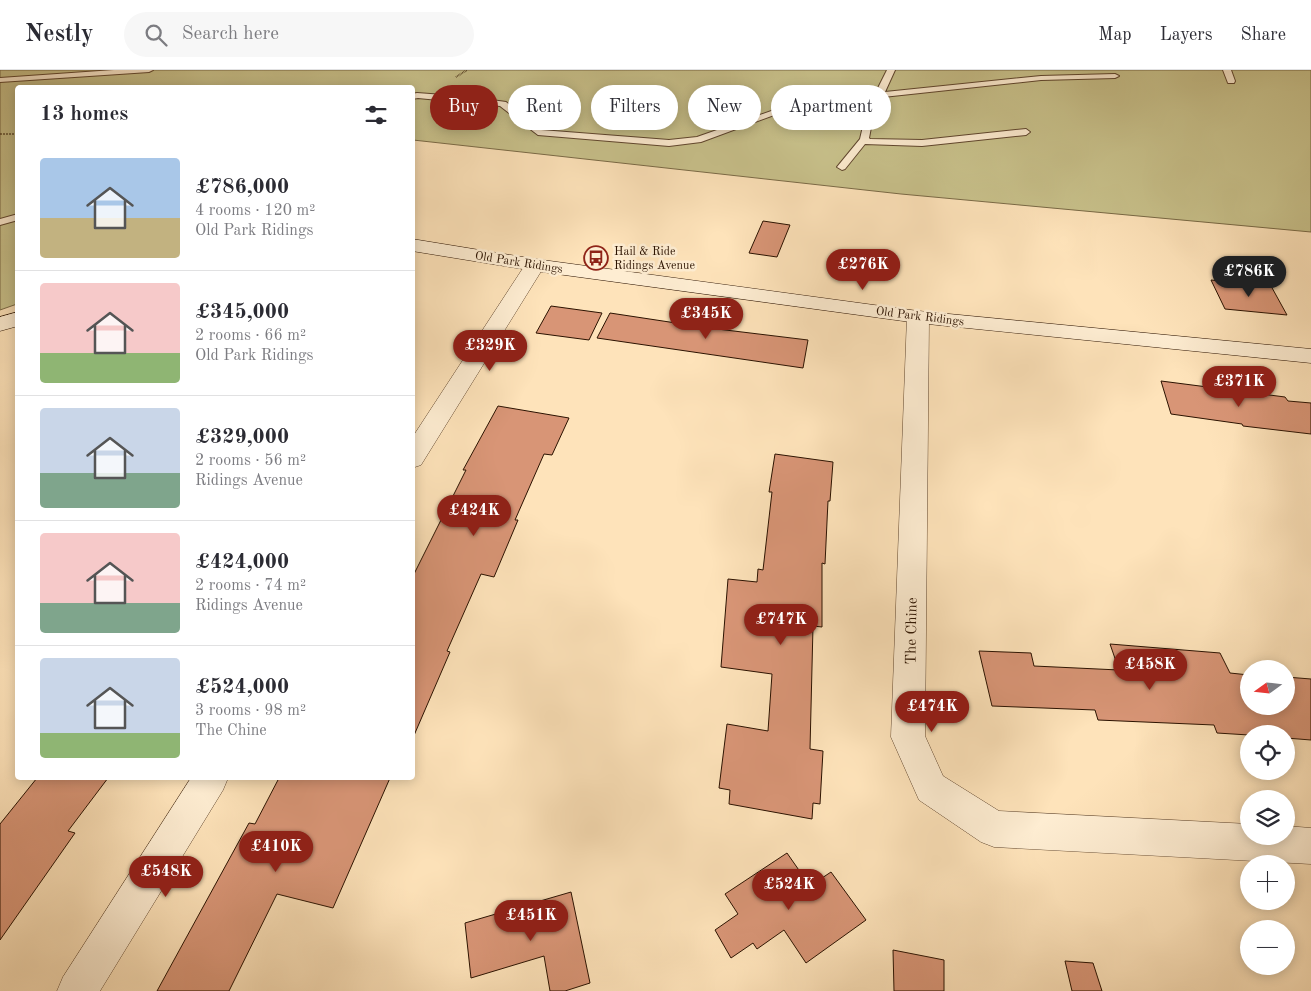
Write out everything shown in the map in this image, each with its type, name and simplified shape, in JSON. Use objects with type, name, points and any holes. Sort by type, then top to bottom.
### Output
[{"type":"street","name":"Old Park Ridings","points":[[415,245],[535,265],[918,317],[1311,356]]},
{"type":"street","points":[[415,454],[535,265]]},
{"type":"street","name":"The Chine","points":[[918,317],[908,737],[931,788],[994,829],[1311,846]]},
{"type":"street","points":[[0,325],[15,319]]},
{"type":"street","points":[[77,991],[210,780]]},
{"type":"lane","points":[[0,80],[149,70]]},
{"type":"lane","points":[[882,85],[891,70]]},
{"type":"lane","points":[[1227,70],[1231,81]]},
{"type":"lane","points":[[891,94],[1041,78],[1115,76]]},
{"type":"lane","points":[[415,96],[470,99],[503,104],[538,132],[669,143],[698,140],[771,113]]},
{"type":"lane","points":[[842,167],[864,138],[866,130]]},
{"type":"lane","points":[[864,138],[868,142],[922,143],[1026,132]]},
{"type":"lane","points":[[0,222],[15,218]]},
{"type":"path","points":[[0,134],[15,134]]},
{"type":"shaded area","points":[[0,70],[1311,70],[1311,232],[901,194],[415,140],[415,85],[15,85],[15,305],[0,310]]},
{"type":"building","points":[[763,221],[790,225],[777,257],[749,253]]},
{"type":"building","points":[[1211,280],[1271,286],[1287,315],[1225,309]]},
{"type":"building","points":[[551,306],[602,313],[589,340],[536,333]]},
{"type":"building","points":[[610,313],[808,340],[803,368],[597,338]]},
{"type":"building","points":[[1161,381],[1285,397],[1288,401],[1311,403],[1311,434],[1243,426],[1242,424],[1171,414]]},
{"type":"building","points":[[498,406],[569,418],[552,455],[544,454],[515,520],[518,520],[494,577],[481,574],[447,651],[450,652],[415,733],[415,572],[466,470],[463,470]]},
{"type":"building","points":[[775,454],[833,462],[830,501],[828,501],[825,564],[822,563],[822,627],[813,626],[810,749],[823,751],[820,804],[813,803],[812,819],[729,804],[730,790],[719,788],[727,724],[768,731],[772,674],[721,667],[728,579],[757,582],[758,569],[763,570],[772,492],[769,492]]},
{"type":"building","points":[[1110,644],[1220,653],[1230,673],[1240,674],[1240,715],[1295,715],[1295,678],[1311,679],[1311,740],[1295,739],[1295,725],[1240,725],[1240,734],[1217,733],[1214,725],[1098,720],[1095,710],[992,706],[979,651],[1031,653],[1034,666],[1119,670]]},
{"type":"building","points":[[35,780],[106,780],[68,831],[75,833],[0,940],[0,824]]},
{"type":"building","points":[[278,780],[389,780],[333,908],[277,894],[229,991],[157,991],[249,823],[255,824]]},
{"type":"building","points":[[787,853],[810,886],[831,872],[866,920],[806,963],[784,930],[757,949],[753,943],[731,958],[715,930],[738,914],[725,894]]},
{"type":"building","points":[[571,892],[590,983],[565,991],[550,991],[544,956],[471,978],[465,923]]},
{"type":"building","points":[[893,950],[944,960],[944,991],[894,991]]},
{"type":"building","points":[[1065,961],[1093,963],[1102,991],[1072,991]]},
{"type":"place","name":"Hail & Ride Ridings Avenue","points":[[596,258]]}]
